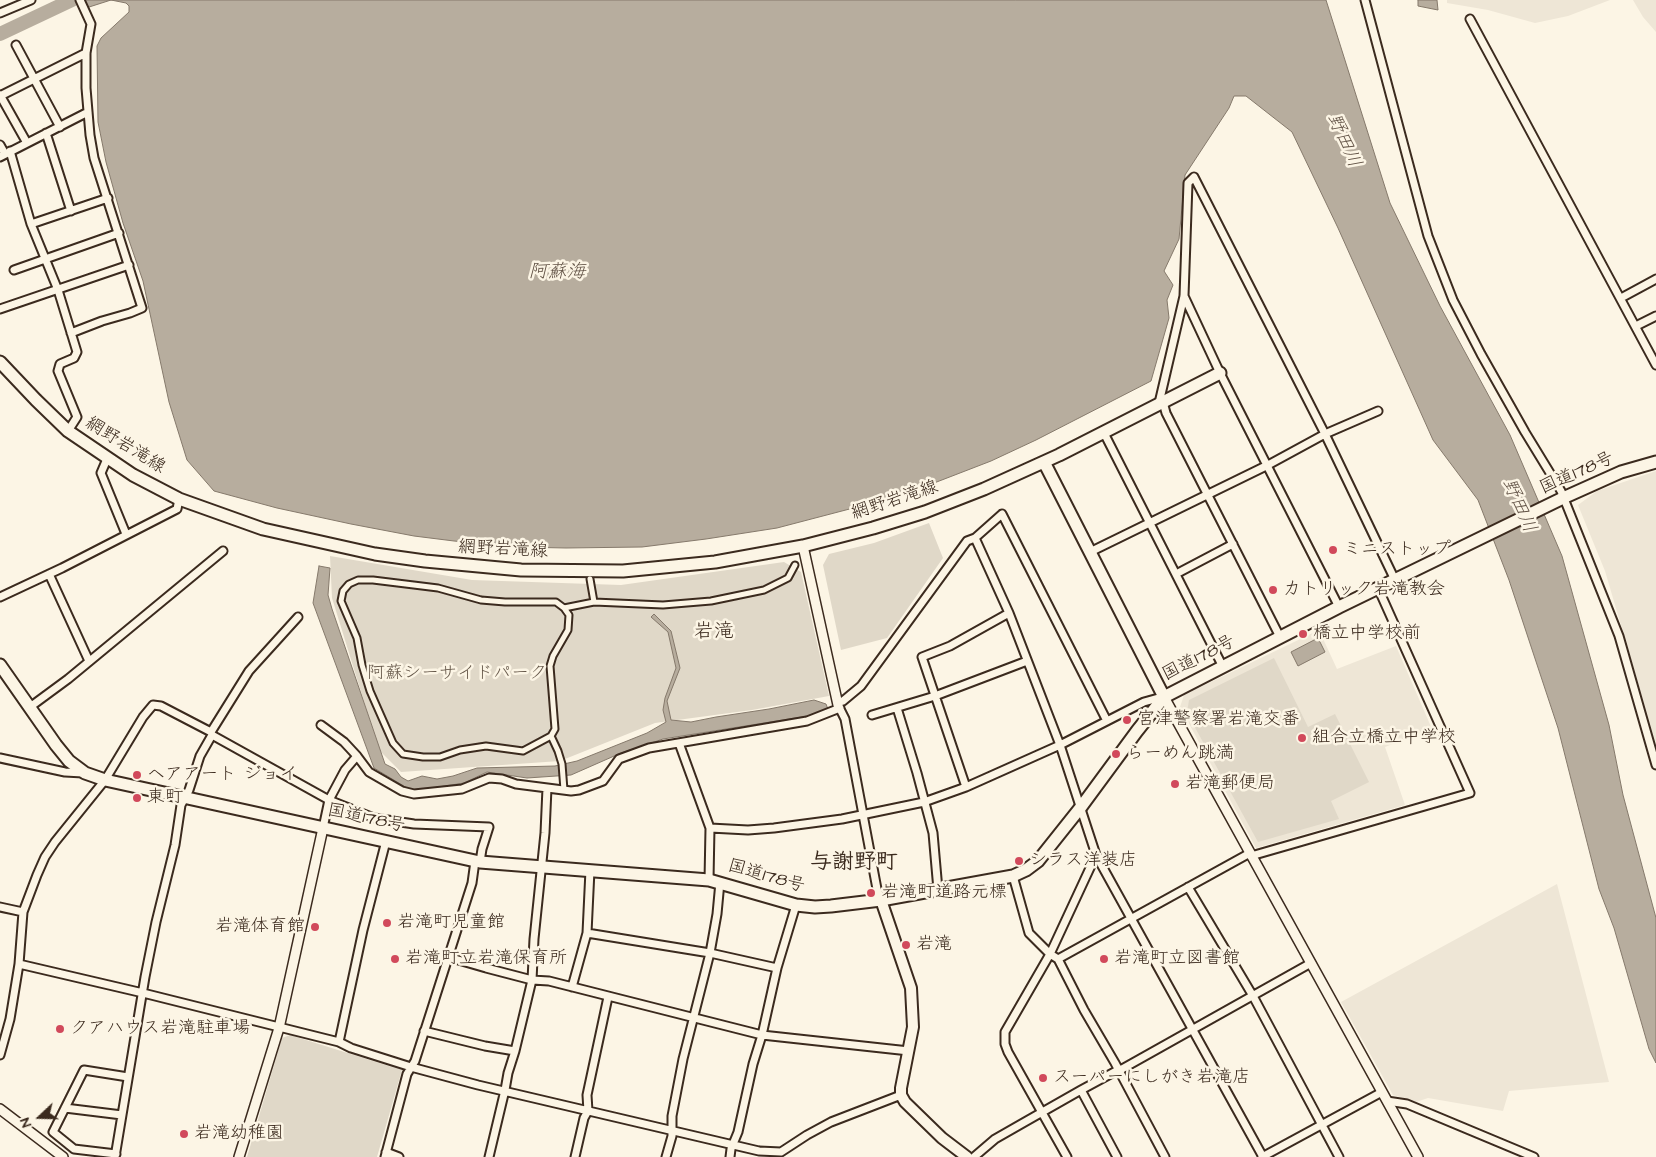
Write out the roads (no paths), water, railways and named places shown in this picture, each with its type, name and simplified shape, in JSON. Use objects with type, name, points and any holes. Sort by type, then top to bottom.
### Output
[{"type":"main road","name":"網野岩滝線","points":[[0,362],[68,431],[107,459],[133,475],[179,498],[263,529],[375,554],[425,561],[512,569],[623,571],[715,562],[803,546],[873,528],[924,512],[984,489],[1044,462],[1220,373]]},
{"type":"main road","points":[[1044,462],[1164,697]]},
{"type":"main road","name":"国道178号","points":[[0,665],[65,756],[86,774],[105,780],[478,861],[715,881],[796,905],[815,907],[881,900],[1013,876],[1026,870],[1038,860],[1081,807],[1164,697],[1464,545],[1621,472],[1656,462]]},
{"type":"main road","points":[[881,900],[912,988],[913,1027],[901,1095],[905,1102],[942,1138],[968,1157]]},
{"type":"street","points":[[0,13],[31,0]]},
{"type":"street","points":[[71,333],[142,308],[94,158],[86,88],[86,53],[91,24],[80,0]]},
{"type":"street","points":[[1365,0],[1428,236],[1453,300],[1525,432],[1561,491],[1619,636],[1656,765]]},
{"type":"street","points":[[1470,19],[1654,356],[1656,365]]},
{"type":"street","points":[[16,45],[60,126]]},
{"type":"street","points":[[27,143],[0,96],[86,53]]},
{"type":"street","points":[[5,154],[88,112]]},
{"type":"street","points":[[46,133],[71,211]]},
{"type":"street","points":[[0,145],[58,290],[77,352],[74,358],[60,364],[58,371],[77,417],[68,431]]},
{"type":"street","points":[[1280,637],[1161,402],[1184,296],[1188,183],[1194,177],[1325,434],[1395,580]]},
{"type":"street","points":[[31,224],[108,198]]},
{"type":"street","points":[[14,270],[119,233]]},
{"type":"street","points":[[0,309],[129,265]]},
{"type":"street","points":[[1621,298],[1656,279]]},
{"type":"street","points":[[1184,296],[1220,373],[1339,607]]},
{"type":"street","points":[[1636,326],[1656,316]]},
{"type":"street","points":[[1090,552],[1268,465],[1325,434],[1378,411]]},
{"type":"street","points":[[1104,431],[1223,667]]},
{"type":"street","points":[[107,459],[100,473],[126,534]]},
{"type":"street","points":[[0,597],[177,508],[179,498]]},
{"type":"street","points":[[321,725],[344,742],[368,772],[402,791],[414,794],[462,789],[490,778],[502,779],[516,784],[579,790],[603,780],[619,759],[649,748],[807,721],[839,705],[862,686],[968,541],[975,538],[1002,514],[1107,721]]},
{"type":"street","points":[[975,538],[1009,613],[1060,745],[1096,855],[1262,1157],[1382,1092]]},
{"type":"street","points":[[1176,574],[1233,544]]},
{"type":"street","points":[[803,546],[839,705],[845,719],[862,815],[877,889],[881,900]]},
{"type":"street","points":[[30,707],[223,551]]},
{"type":"street","points":[[564,608],[594,602],[663,605],[719,600],[764,590],[788,578],[795,565]]},
{"type":"street","points":[[49,574],[89,661]]},
{"type":"street","points":[[590,579],[594,602]]},
{"type":"street","points":[[358,580],[373,580],[438,588],[481,600],[556,602],[569,615],[568,630],[553,656],[550,666],[555,729],[551,736],[523,750],[486,746],[460,750],[440,757],[423,758],[403,754],[393,744],[370,691],[362,665],[357,638],[341,601],[343,591],[349,584],[358,580]]},
{"type":"street","points":[[1058,959],[1251,854],[1470,793],[1378,588]]},
{"type":"street","points":[[966,787],[922,658],[950,646],[1009,613]]},
{"type":"street","points":[[128,1077],[84,1070],[53,1132],[74,1149],[115,1156],[156,922],[175,845],[182,805],[200,756],[211,733],[249,671],[298,617]]},
{"type":"street","points":[[872,715],[935,696],[1027,661]]},
{"type":"street","points":[[710,828],[748,830],[774,828],[862,815],[924,802],[966,787],[1060,745],[1144,702],[1164,697],[1418,1157]]},
{"type":"street","points":[[0,1055],[10,1019],[19,964],[23,912],[45,858],[55,842],[105,780],[152,705],[161,706],[329,800],[374,818],[414,824],[490,827],[415,1061],[407,1074],[386,1155],[399,1157]]},
{"type":"street","points":[[896,708],[933,833],[938,890]]},
{"type":"street","points":[[551,736],[562,764],[564,790]]},
{"type":"street","points":[[666,1157],[672,1136],[672,1116],[710,953],[717,914],[710,828],[678,743]]},
{"type":"street","points":[[239,1157],[279,1028],[329,800],[345,770],[357,756]]},
{"type":"street","points":[[0,758],[65,772],[86,774]]},
{"type":"street","points":[[489,1157],[532,980],[534,939],[546,833],[547,788]]},
{"type":"street","points":[[339,1042],[363,930],[386,841]]},
{"type":"street","points":[[1067,1157],[1017,1069],[1005,1044],[1006,1032],[1050,954],[1096,855]]},
{"type":"street","points":[[572,987],[588,933],[590,870]]},
{"type":"street","points":[[1013,876],[1029,933],[1050,954],[1058,959],[1165,1157]]},
{"type":"street","points":[[1188,887],[1253,996],[1339,1157]]},
{"type":"street","points":[[730,1157],[738,1132],[752,1064],[762,1035],[796,905]]},
{"type":"street","points":[[0,907],[23,912]]},
{"type":"street","points":[[588,933],[710,953],[778,968]]},
{"type":"street","points":[[448,957],[532,980],[549,981],[762,1035],[909,1051]]},
{"type":"street","points":[[974,1157],[995,1139],[1081,1090],[1118,1070],[1122,1070],[1311,963]]},
{"type":"street","points":[[19,964],[339,1042],[351,1048],[411,1067],[759,1151],[782,1152],[807,1134],[831,1122],[901,1095]]},
{"type":"street","points":[[575,1157],[584,1118],[588,1111],[587,1096],[608,997]]},
{"type":"street","points":[[424,1031],[485,1046],[515,1051]]},
{"type":"street","points":[[1081,1090],[1117,1157]]},
{"type":"street","points":[[1387,1101],[1407,1104],[1534,1157]]},
{"type":"street","points":[[65,1108],[122,1115]]},
{"type":"street","points":[[0,1109],[63,1157]]},
{"type":"water","points":[[84,0],[111,0],[86,8]]},
{"type":"water","name":"阿蘇海","points":[[111,0],[1326,0],[1390,203],[1440,306],[1510,435],[1562,556],[1609,725],[1623,795],[1656,918],[1656,1063],[1649,1049],[1614,928],[1599,889],[1558,728],[1509,580],[1478,500],[1433,440],[1338,228],[1292,132],[1246,96],[1234,96],[1229,108],[1185,175],[1179,239],[1164,271],[1173,285],[1167,300],[1169,318],[1151,381],[991,461],[903,495],[777,528],[642,547],[517,547],[414,536],[277,508],[214,491],[187,460],[169,402],[143,281],[123,223],[106,162],[98,122],[97,46],[101,38],[129,12],[129,6],[126,3]]},
{"type":"water","points":[[1418,0],[1437,0],[1438,10],[1418,6]]},
{"type":"water","points":[[319,566],[330,568],[328,595],[385,764],[395,769],[401,777],[408,781],[422,776],[437,779],[453,776],[477,768],[555,766],[577,761],[647,733],[666,722],[663,710],[665,698],[676,668],[668,632],[651,617],[654,614],[671,631],[680,668],[667,701],[671,720],[691,722],[814,700],[826,704],[828,709],[808,716],[663,739],[621,753],[571,775],[527,778],[487,772],[464,783],[412,791],[374,768],[313,603]]},
{"type":"water","points":[[1318,638],[1325,652],[1298,666],[1291,652]]},
{"type":"waterway","points":[[0,34],[72,0]]},
{"type":"place","name":"ミニストップ","points":[[1333,550]]},
{"type":"place","name":"カトリック岩滝教会","points":[[1273,590]]},
{"type":"place","name":"橋立中学校前","points":[[1303,634]]},
{"type":"place","name":"宮津警察署岩滝交番","points":[[1127,720]]},
{"type":"place","name":"組合立橋立中学校","points":[[1302,738]]},
{"type":"place","name":"らーめん跳満","points":[[1116,754]]},
{"type":"place","name":"ヘアアート ジョイ","points":[[137,775]]},
{"type":"place","name":"岩滝郵便局","points":[[1175,784]]},
{"type":"place","name":"東町","points":[[137,798]]},
{"type":"place","name":"シラス洋装店","points":[[1019,861]]},
{"type":"place","name":"岩滝町道路元標","points":[[871,893]]},
{"type":"place","name":"岩滝町児童館","points":[[387,923]]},
{"type":"place","name":"岩滝体育館","points":[[315,927]]},
{"type":"place","name":"岩滝","points":[[906,945]]},
{"type":"place","name":"岩滝町立岩滝保育所","points":[[395,959]]},
{"type":"place","name":"岩滝町立図書館","points":[[1104,959]]},
{"type":"place","name":"クアハウス岩滝駐車場","points":[[60,1029]]},
{"type":"place","name":"スーパーにしがき岩滝店","points":[[1043,1078]]},
{"type":"place","name":"岩滝幼稚園","points":[[184,1134]]},
{"type":"district","name":"岩滝","points":[[714,633]]},
{"type":"district","name":"与謝野町","points":[[854,863]]},
{"type":"water label","name":"野田川","points":[[1343,141]]},
{"type":"water label","name":"野田川","points":[[1518,506]]},
{"type":"park label","name":"阿蘇シーサイドパーク","points":[[457,674]]}]
